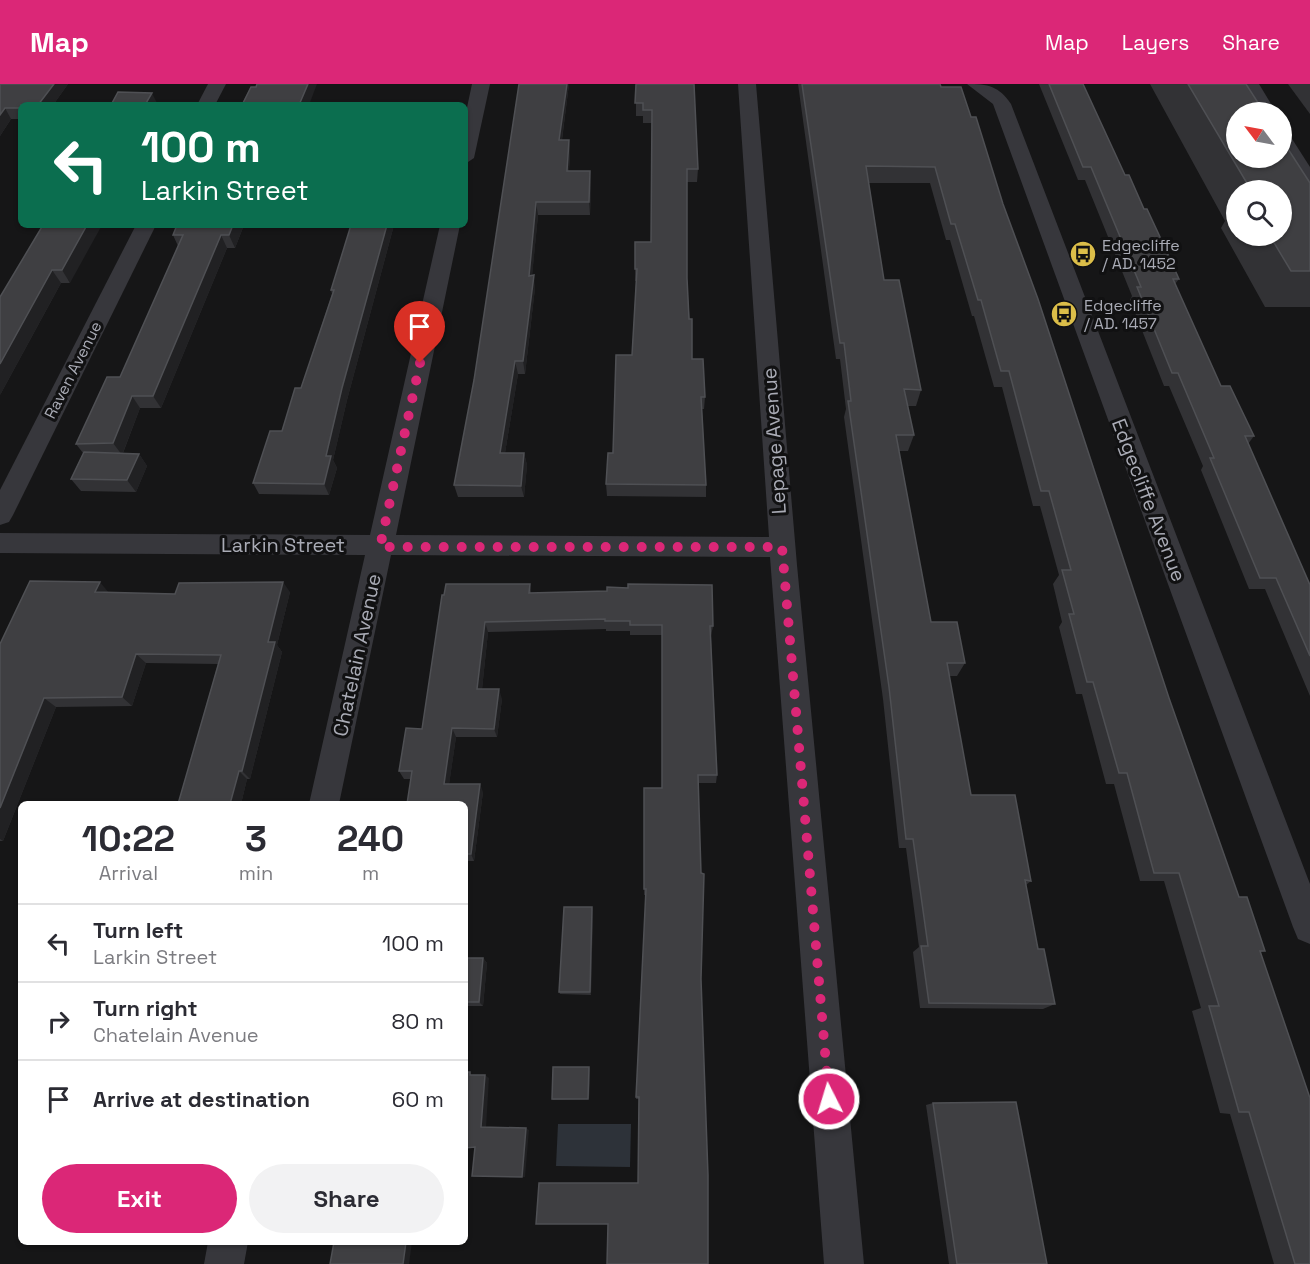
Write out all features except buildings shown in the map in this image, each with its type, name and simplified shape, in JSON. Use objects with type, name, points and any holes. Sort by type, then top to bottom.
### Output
[{"type":"street","points":[[208,102],[217,84]]},
{"type":"street","points":[[468,144],[481,84]]},
{"type":"street","name":"Lepage Avenue","points":[[747,84],[782,547],[844,1264]]},
{"type":"street","name":"Edgecliffe Avenue","points":[[976,84],[998,96],[1002,104],[1310,927]]},
{"type":"street","points":[[1250,84],[1261,102]]},
{"type":"street","points":[[1292,153],[1310,182]]},
{"type":"street","name":"Raven Avenue","points":[[0,515],[144,228]]},
{"type":"street","name":"Chatelain Avenue","points":[[325,801],[449,228]]},
{"type":"street","name":"Larkin Street","points":[[0,543],[380,547],[782,547]]},
{"type":"street","points":[[224,1264],[227,1245]]},
{"type":"shaded area","points":[[558,1124],[631,1124],[630,1167],[556,1166]]},
{"type":"place","name":"Edgecliffe / AD. 1452","points":[[1083,254]]},
{"type":"place","name":"Edgecliffe / AD. 1457","points":[[1064,314]]},
{"type":"route","points":[[420,363],[380,547],[782,547],[829,1099]]}]
